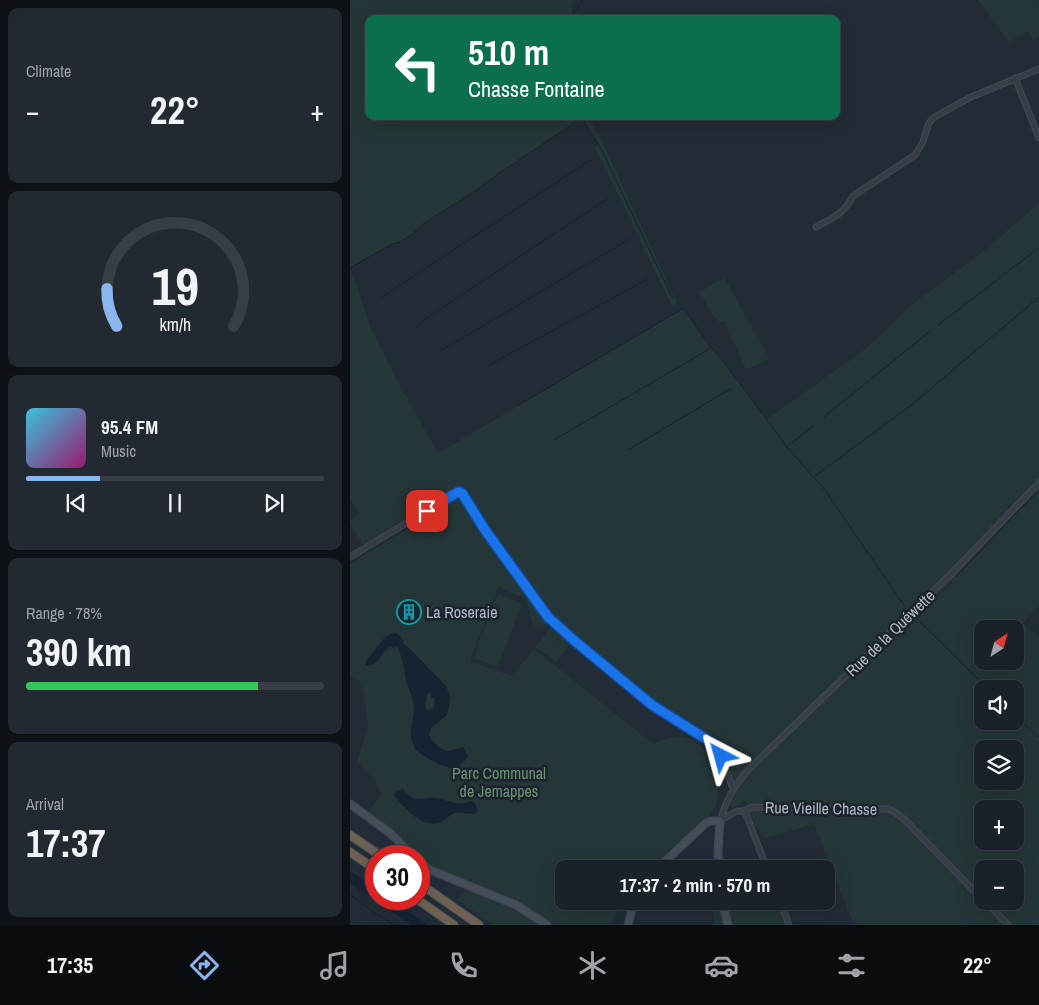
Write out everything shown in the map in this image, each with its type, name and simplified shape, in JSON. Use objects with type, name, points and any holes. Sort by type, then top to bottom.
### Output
[{"type":"highway","points":[[350,835],[365,845]]},
{"type":"highway","points":[[350,852],[365,862]]},
{"type":"highway","points":[[430,891],[479,925]]},
{"type":"highway","points":[[430,908],[454,925]]},
{"type":"street","points":[[816,227],[840,214],[853,196],[915,155],[923,142],[928,125],[936,116],[970,97],[1039,69]]},
{"type":"street","points":[[1015,78],[1039,138]]},
{"type":"street","name":"Rue de la Quéwette","points":[[720,821],[726,802],[738,781],[950,575],[1039,483]]},
{"type":"street","points":[[350,557],[458,492],[462,493],[485,530],[548,617],[652,705],[714,744],[718,748],[733,789]]},
{"type":"street","points":[[350,804],[390,833],[402,845]]},
{"type":"street","name":"Rue Vieille Chasse","points":[[720,821],[737,811],[743,811],[752,807],[888,809],[904,820],[974,890]]},
{"type":"street","points":[[743,811],[746,814],[764,860]]},
{"type":"street","points":[[667,860],[706,823],[720,821],[718,860]]},
{"type":"street","points":[[430,870],[516,905],[546,925]]},
{"type":"street","points":[[628,925],[632,910]]},
{"type":"street","points":[[724,910],[728,925]]},
{"type":"street","points":[[783,910],[789,925]]},
{"type":"street","name":"Rue Vieille Chasse","points":[[994,910],[1008,925]]},
{"type":"green space","points":[[350,0],[574,0],[571,15],[365,15],[365,120],[579,120],[424,224],[401,242],[392,244],[350,268]]},
{"type":"green space","points":[[978,0],[1039,0],[1037,6],[1039,9],[1039,37],[1033,40],[1028,31],[1009,42]]},
{"type":"green space","points":[[583,120],[589,120],[602,141],[677,303],[672,306],[595,148],[597,144]]},
{"type":"green space","name":"Parc Communal de Jemappes","points":[[1039,203],[1039,606],[1024,622],[1024,620],[974,620],[974,670],[1024,670],[1024,624],[1039,638],[1039,925],[854,925],[835,877],[835,860],[828,860],[814,824],[764,839],[760,829],[757,830],[745,801],[732,809],[730,804],[736,794],[718,749],[665,714],[553,621],[542,628],[533,627],[526,599],[498,587],[470,661],[512,676],[534,649],[653,744],[679,737],[696,742],[708,754],[715,770],[718,790],[714,810],[706,823],[667,860],[555,860],[555,910],[618,910],[611,925],[548,925],[517,905],[431,869],[430,845],[402,845],[366,815],[381,795],[374,778],[357,763],[368,725],[364,696],[359,680],[350,676],[350,564],[461,496],[456,490],[364,545],[350,525],[350,521],[360,513],[350,500],[350,270],[370,326],[398,382],[438,453],[683,309],[767,419],[867,348],[909,307],[986,249]],"holes":[[[950,575],[952,578],[913,615],[911,613]]]},
{"type":"green space","points":[[725,278],[769,359],[746,370],[725,322],[717,321],[699,292]]},
{"type":"green space","points":[[498,594],[522,603],[498,667],[475,658],[478,645]]},
{"type":"green space","points":[[551,627],[561,634],[553,645],[562,635],[572,642],[556,662],[535,647]]},
{"type":"green space","points":[[468,886],[486,892],[547,925],[493,925],[457,900]]},
{"type":"green space","points":[[713,910],[779,910],[785,925],[714,925]]},
{"type":"water","points":[[397,633],[403,643],[446,686],[450,696],[447,715],[431,728],[429,734],[431,739],[440,748],[447,751],[463,747],[468,757],[461,764],[453,768],[439,764],[415,749],[411,733],[414,714],[412,697],[397,646],[386,650],[374,664],[365,666],[366,661],[385,637]],"holes":[[[430,692],[431,697],[434,698],[435,704],[433,709],[429,710],[425,704],[427,693]]]},
{"type":"water","points":[[403,789],[409,796],[417,799],[435,798],[457,803],[474,802],[478,811],[475,814],[455,813],[439,823],[432,824],[419,820],[394,795],[395,792]]},
{"type":"water","points":[[350,871],[365,881],[365,893],[350,883]]},
{"type":"water","points":[[389,910],[406,910],[428,925],[411,925]]},
{"type":"waterway","points":[[573,15],[582,0]]},
{"type":"waterway","points":[[583,120],[602,151],[672,297]]},
{"type":"waterway","points":[[350,268],[392,244],[401,242],[423,224],[574,123]]},
{"type":"waterway","points":[[382,297],[592,159]]},
{"type":"waterway","points":[[416,327],[610,197]]},
{"type":"waterway","points":[[442,350],[630,239]]},
{"type":"waterway","points":[[999,278],[1039,248]]},
{"type":"waterway","points":[[489,365],[648,279]]},
{"type":"waterway","points":[[938,325],[996,281]]},
{"type":"waterway","points":[[815,476],[914,403],[1039,297]]},
{"type":"waterway","points":[[677,303],[787,447],[824,489],[906,608]]},
{"type":"waterway","points":[[517,406],[682,309]]},
{"type":"waterway","points":[[824,417],[929,332]]},
{"type":"waterway","points":[[554,440],[711,348]]},
{"type":"waterway","points":[[628,450],[730,389]]},
{"type":"waterway","points":[[787,447],[814,425]]},
{"type":"waterway","points":[[956,577],[1039,491]]},
{"type":"waterway","points":[[915,617],[952,582]]},
{"type":"waterway","points":[[913,615],[979,680]]},
{"type":"waterway","points":[[1024,723],[1039,737]]},
{"type":"waterway","points":[[350,895],[393,925]]},
{"type":"place","name":"La Roseraie","points":[[409,612]]},
{"type":"route","points":[[427,511],[458,492],[462,493],[485,530],[548,617],[652,705],[707,738],[718,748],[721,756]]}]
